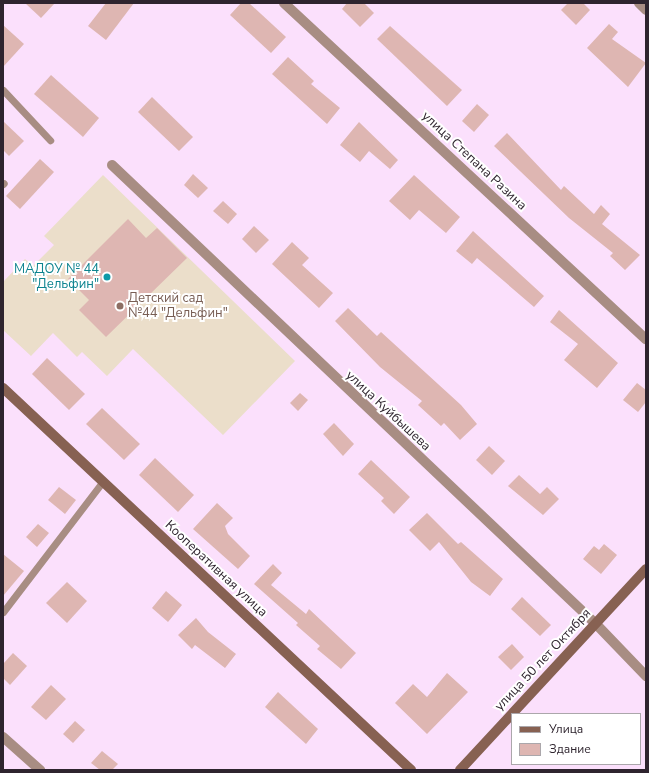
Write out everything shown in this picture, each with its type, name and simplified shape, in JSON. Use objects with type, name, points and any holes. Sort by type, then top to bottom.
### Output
[{"type":"street","name":"улица Степана Разина","points":[[284,3],[646,339]]},
{"type":"street","points":[[639,3],[646,10]]},
{"type":"street","name":"улица Куйбышева","points":[[112,165],[595,623],[646,676]]},
{"type":"street","name":"Кооперативная улица","points":[[3,388],[411,770]]},
{"type":"street","name":"улица 50 лет Октября","points":[[512,713],[646,568]]},
{"type":"street","name":"улица 50 лет Октября","points":[[460,770],[511,714]]},
{"type":"street","points":[[3,738],[40,770]]},
{"type":"lane","points":[[3,90],[50,140]]},
{"type":"lane","points":[[3,612],[104,481]]},
{"type":"shaded area","name":"Детский сад №44 \"Дельфин\"","points":[[103,175],[295,361],[223,435],[133,349],[107,376],[82,352],[77,357],[53,333],[31,356],[3,330],[3,282],[25,259],[33,266],[54,245],[44,236]]},
{"type":"building","points":[[25,3],[55,3],[41,18]]},
{"type":"building","points":[[106,3],[134,3],[106,40],[88,26]]},
{"type":"building","points":[[241,3],[249,3],[286,37],[271,53],[230,15]]},
{"type":"building","points":[[347,3],[364,3],[374,13],[360,27],[342,9]]},
{"type":"building","points":[[568,3],[583,3],[590,10],[576,25],[561,10]]},
{"type":"building","points":[[609,24],[618,32],[612,39],[646,63],[628,87],[587,48]]},
{"type":"building","points":[[3,25],[24,44],[3,67]]},
{"type":"building","points":[[390,26],[462,90],[447,106],[377,39]]},
{"type":"building","points":[[288,57],[314,81],[311,84],[340,108],[327,124],[272,74]]},
{"type":"building","points":[[51,75],[99,118],[83,137],[34,94]]},
{"type":"building","points":[[152,97],[193,137],[179,151],[138,112]]},
{"type":"building","points":[[477,104],[489,115],[474,132],[462,121]]},
{"type":"building","points":[[3,121],[24,141],[9,156],[3,150]]},
{"type":"building","points":[[359,122],[398,160],[390,169],[369,151],[360,162],[340,145]]},
{"type":"building","points":[[507,133],[561,190],[564,186],[594,214],[601,205],[610,214],[602,224],[640,255],[625,270],[610,256],[613,253],[569,218],[494,146]]},
{"type":"building","points":[[40,159],[54,172],[20,209],[6,196]]},
{"type":"building","points":[[193,174],[208,188],[198,198],[184,185]]},
{"type":"building","points":[[414,175],[460,217],[446,233],[419,210],[410,220],[389,201]]},
{"type":"building","points":[[223,201],[237,214],[228,224],[213,211]]},
{"type":"building","name":"МАДОУ № 44 \"Дельфин\"","points":[[128,219],[146,238],[157,228],[187,258],[106,337],[79,310],[89,300],[68,279]]},
{"type":"building","points":[[254,226],[269,240],[256,253],[242,239]]},
{"type":"building","points":[[473,231],[544,296],[534,307],[477,258],[472,264],[456,251]]},
{"type":"building","points":[[292,242],[309,258],[302,265],[333,293],[319,308],[272,264]]},
{"type":"building","points":[[348,308],[377,336],[381,332],[461,405],[477,424],[460,440],[444,423],[441,426],[418,405],[422,401],[380,367],[335,321]]},
{"type":"building","points":[[559,310],[618,363],[597,388],[564,360],[578,344],[550,322]]},
{"type":"building","points":[[47,358],[85,394],[69,410],[32,374]]},
{"type":"building","points":[[637,383],[646,390],[646,402],[638,412],[623,400]]},
{"type":"building","points":[[300,393],[308,400],[298,411],[290,403]]},
{"type":"building","points":[[102,408],[140,444],[124,460],[86,424]]},
{"type":"building","points":[[334,423],[354,444],[343,456],[323,434]]},
{"type":"building","points":[[489,446],[505,461],[492,475],[476,460]]},
{"type":"building","points":[[155,458],[194,495],[178,512],[139,475]]},
{"type":"building","points":[[371,460],[410,497],[394,514],[381,501],[384,498],[358,474]]},
{"type":"building","points":[[519,475],[540,494],[547,487],[559,499],[543,515],[508,486]]},
{"type":"building","points":[[59,487],[76,500],[65,514],[48,500]]},
{"type":"building","points":[[217,503],[233,518],[225,526],[228,534],[250,556],[238,569],[193,529]]},
{"type":"building","points":[[427,513],[458,544],[461,542],[503,579],[490,596],[471,582],[439,542],[430,551],[409,530]]},
{"type":"building","points":[[38,524],[49,533],[37,547],[26,537]]},
{"type":"building","points":[[604,544],[617,555],[601,574],[583,559],[594,546],[599,550]]},
{"type":"building","points":[[3,554],[24,571],[3,596]]},
{"type":"building","points":[[273,564],[282,573],[271,585],[306,614],[309,609],[356,653],[341,669],[317,649],[320,646],[296,625],[298,623],[254,584]]},
{"type":"building","points":[[67,582],[87,601],[67,623],[46,603]]},
{"type":"building","points":[[166,591],[182,605],[168,622],[152,608]]},
{"type":"building","points":[[522,597],[551,625],[540,636],[511,609]]},
{"type":"building","points":[[196,618],[208,632],[236,654],[225,668],[195,645],[192,649],[178,635]]},
{"type":"building","points":[[512,644],[524,657],[511,670],[498,657]]},
{"type":"building","points":[[13,653],[27,666],[10,685],[3,678],[3,664]]},
{"type":"building","points":[[447,673],[468,692],[427,734],[395,703],[413,684],[427,697]]},
{"type":"building","points":[[51,685],[66,699],[46,720],[31,707]]},
{"type":"building","points":[[278,692],[318,729],[306,744],[265,707]]},
{"type":"building","points":[[75,721],[85,730],[73,743],[63,734]]},
{"type":"building","points":[[102,751],[118,764],[112,770],[100,770],[91,763]]},
{"type":"place","name":"МАДОУ № 44 \"Дельфин\"","points":[[107,277]]},
{"type":"place","name":"Детский сад №44 \"Дельфин\"","points":[[120,306]]}]
